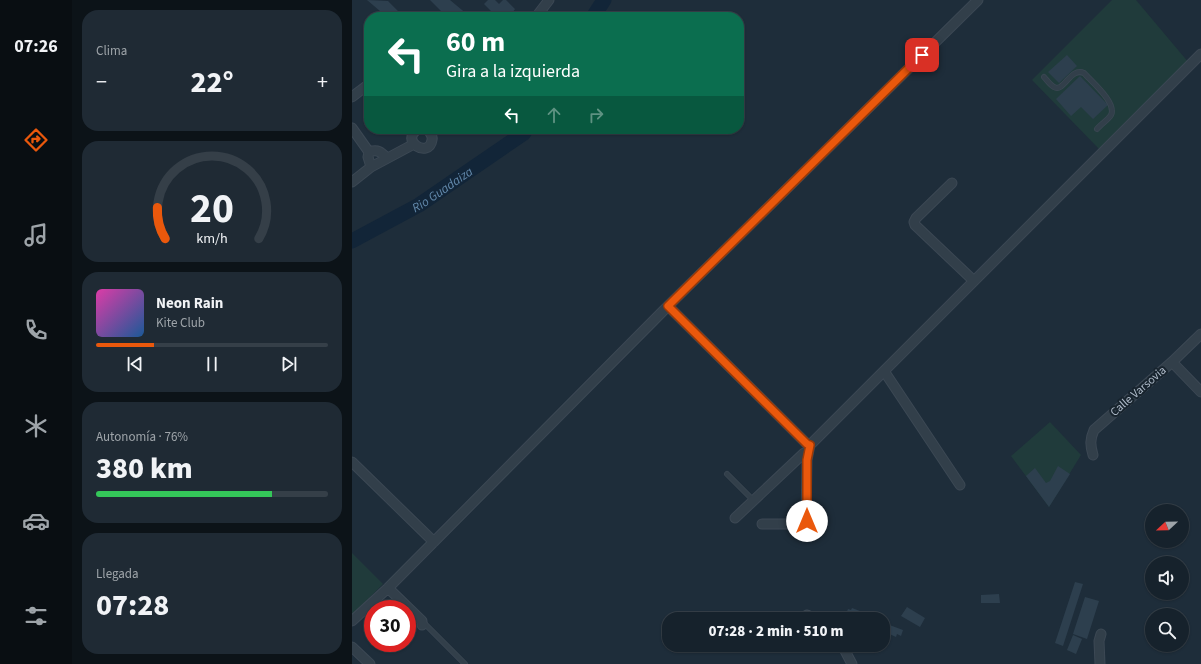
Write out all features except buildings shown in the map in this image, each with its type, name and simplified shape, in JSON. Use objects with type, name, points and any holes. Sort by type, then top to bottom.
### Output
[{"type":"street","points":[[540,12],[549,0]]},
{"type":"street","points":[[352,621],[388,588],[668,306],[978,0]]},
{"type":"street","points":[[735,518],[804,453],[1201,54]]},
{"type":"street","points":[[352,97],[364,88]]},
{"type":"street","points":[[352,128],[370,152]]},
{"type":"street","points":[[413,134],[412,139],[418,148],[428,147],[432,142],[432,134]]},
{"type":"street","points":[[352,182],[371,167],[414,144]]},
{"type":"street","points":[[370,152],[375,150],[379,151],[387,158]]},
{"type":"street","points":[[370,152],[368,157],[371,167]]},
{"type":"street","points":[[952,183],[916,218],[914,222],[915,225],[974,281]]},
{"type":"street","points":[[668,306],[807,444],[809,448],[807,460],[806,522],[801,524],[762,524]]},
{"type":"street","name":"Calle Varsovia","points":[[1093,455],[1090,446],[1094,430],[1172,362],[1201,334]]},
{"type":"street","points":[[1172,362],[1201,392]]},
{"type":"street","points":[[884,371],[960,484]]},
{"type":"street","points":[[352,462],[434,542]]},
{"type":"street","points":[[388,588],[422,623]]},
{"type":"street","points":[[1100,664],[1099,641],[1101,634]]},
{"type":"street","points":[[352,647],[370,664]]},
{"type":"street","points":[[846,652],[852,664]]},
{"type":"lane","points":[[1044,77],[1054,87],[1058,88],[1076,72],[1084,73],[1108,99],[1112,107],[1110,115],[1097,129]]},
{"type":"lane","points":[[727,474],[754,501]]},
{"type":"lane","points":[[422,623],[465,664]]},
{"type":"green space","points":[[1112,0],[1136,0],[1189,63],[1100,150],[1032,80]]},
{"type":"green space","points":[[1050,422],[1081,455],[1049,507],[1011,456]]},
{"type":"green space","points":[[352,553],[383,584],[367,600],[364,600],[364,603],[352,615]]},
{"type":"waterway","name":"Rio Guadaiza","points":[[596,12],[604,0]]},
{"type":"waterway","name":"Rio Guadaiza","points":[[352,241],[419,205],[523,134]]},
{"type":"route","points":[[807,521],[807,460],[810,445],[808,445],[668,306],[922,55]]}]
